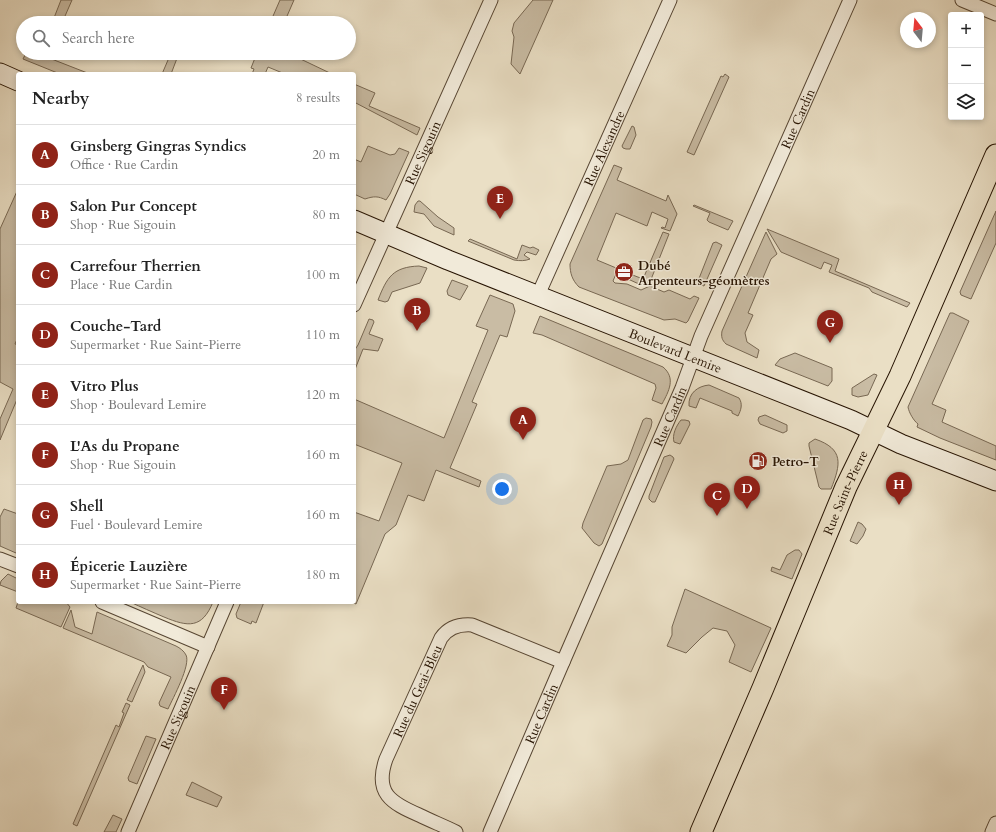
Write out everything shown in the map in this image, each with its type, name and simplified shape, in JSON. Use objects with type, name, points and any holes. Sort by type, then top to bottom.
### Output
[{"type":"main road","points":[[0,73],[16,80]]},
{"type":"main road","name":"Rue Saint-Pierre","points":[[701,832],[763,688],[846,487],[900,376],[996,155]]},
{"type":"main road","name":"Boulevard Lemire","points":[[356,221],[851,420],[912,448],[996,481]]},
{"type":"street","name":"Rue Sigouin","points":[[356,301],[492,0]]},
{"type":"street","name":"Rue Alexandre","points":[[538,295],[670,0]]},
{"type":"street","name":"Rue Cardin","points":[[490,832],[562,662],[682,388],[703,330],[850,0]]},
{"type":"street","points":[[962,0],[996,14]]},
{"type":"street","points":[[0,558],[16,565]]},
{"type":"street","points":[[107,604],[208,647]]},
{"type":"street","name":"Rue Sigouin","points":[[128,832],[226,604]]},
{"type":"street","name":"Rue du Geai-Bleu","points":[[456,832],[398,806],[388,798],[382,779],[386,759],[441,638],[451,628],[462,625],[472,626],[562,662]]},
{"type":"street","points":[[992,832],[996,823]]},
{"type":"shaded area","points":[[61,0],[72,0],[65,16],[55,16]]},
{"type":"shaded area","points":[[280,0],[294,0],[287,16],[273,16]]},
{"type":"shaded area","points":[[533,0],[553,0],[520,74],[511,64],[514,37],[512,31],[514,23]]},
{"type":"shaded area","points":[[25,60],[54,60],[85,72],[55,72]]},
{"type":"shaded area","points":[[168,60],[176,60],[172,72],[163,72]]},
{"type":"shaded area","points":[[254,60],[303,60],[328,72],[280,72],[268,67],[266,72],[253,72],[254,69],[251,68]]},
{"type":"shaded area","points":[[725,74],[729,77],[694,155],[687,152],[721,76],[723,77]]},
{"type":"shaded area","points":[[356,85],[375,93],[369,106],[420,128],[417,135],[356,103]]},
{"type":"shaded area","points":[[632,126],[634,127],[636,135],[630,149],[623,148],[622,146]]},
{"type":"shaded area","points":[[368,146],[390,155],[395,154],[399,148],[409,152],[386,200],[376,197],[365,199],[356,195],[356,160],[361,162]]},
{"type":"shaded area","points":[[614,165],[622,168],[617,180],[666,201],[668,195],[677,214],[670,231],[661,228],[665,228],[668,219],[652,212],[647,226],[616,213],[597,260],[621,270],[618,275],[616,274],[613,281],[615,283],[627,284],[641,290],[650,286],[664,292],[669,290],[690,299],[694,296],[699,298],[686,323],[675,319],[664,320],[579,287],[573,279],[570,264]]},
{"type":"shaded area","points":[[16,193],[16,402],[0,440],[0,419],[13,389],[0,382],[0,229]]},
{"type":"shaded area","points":[[418,201],[420,201],[438,217],[454,228],[454,235],[434,226],[424,214],[414,212],[415,205]]},
{"type":"shaded area","points":[[694,205],[733,221],[728,230],[709,222],[707,220],[710,213],[693,206]]},
{"type":"shaded area","points":[[996,211],[996,243],[971,299],[961,295],[960,292]]},
{"type":"shaded area","points":[[767,229],[839,259],[835,271],[910,303],[907,307],[872,292],[869,288],[829,272],[832,265],[824,262],[821,269],[781,252]]},
{"type":"shaded area","points":[[663,232],[669,234],[650,282],[641,285],[628,279],[630,274],[643,279]]},
{"type":"shaded area","points":[[766,232],[777,254],[771,259],[748,313],[753,315],[745,333],[747,342],[759,350],[757,358],[726,344],[722,338],[722,331]]},
{"type":"shaded area","points":[[470,239],[517,259],[522,245],[539,250],[536,255],[527,252],[524,255],[530,259],[522,261],[514,260],[468,241]]},
{"type":"shaded area","points":[[716,242],[722,245],[704,286],[699,284],[698,281],[713,243]]},
{"type":"shaded area","points":[[419,266],[427,268],[420,283],[392,292],[388,301],[385,302],[378,300],[388,279],[392,275],[403,268]]},
{"type":"shaded area","points":[[452,280],[468,286],[460,300],[448,295],[447,291]]},
{"type":"shaded area","points":[[490,295],[513,304],[515,311],[507,337],[500,335],[472,402],[477,404],[450,468],[481,481],[479,487],[436,470],[424,501],[408,495],[396,525],[385,534],[356,604],[356,513],[379,521],[402,463],[356,445],[356,400],[444,438],[488,330],[476,326]]},
{"type":"shaded area","points":[[950,313],[969,321],[932,404],[946,410],[942,422],[996,446],[996,460],[940,438],[917,427],[918,424],[912,417],[908,407]]},
{"type":"shaded area","points":[[540,316],[663,367],[669,376],[670,385],[662,404],[652,400],[656,388],[655,384],[542,335],[533,333]]},
{"type":"shaded area","points":[[369,319],[373,320],[374,322],[369,334],[383,339],[378,351],[363,349],[356,367],[356,348]]},
{"type":"shaded area","points":[[795,353],[832,368],[832,381],[828,386],[775,365],[780,359]]},
{"type":"shaded area","points":[[874,374],[877,375],[868,395],[858,397],[852,395],[852,388]]},
{"type":"shaded area","points":[[709,385],[739,398],[741,407],[738,416],[732,413],[732,411],[700,398],[696,408],[689,406],[690,397],[694,391]]},
{"type":"shaded area","points":[[765,415],[787,425],[787,431],[783,433],[760,424],[758,420],[759,417]]},
{"type":"shaded area","points":[[646,418],[651,419],[651,427],[602,544],[599,546],[594,543],[582,528],[583,523],[607,466],[621,464],[628,460],[643,420]]},
{"type":"shaded area","points":[[681,420],[689,421],[690,424],[680,444],[674,442],[674,434]]},
{"type":"shaded area","points":[[815,439],[831,448],[838,458],[837,472],[831,489],[821,489],[819,487],[809,446],[809,443]]},
{"type":"shaded area","points":[[670,455],[674,459],[655,502],[652,502],[649,499],[649,496],[664,457]]},
{"type":"shaded area","points":[[4,509],[16,513],[16,553],[0,546],[0,517]]},
{"type":"shaded area","points":[[858,522],[866,529],[857,544],[850,541]]},
{"type":"shaded area","points":[[795,550],[799,550],[802,554],[792,579],[771,571],[772,567],[780,570],[787,555]]},
{"type":"shaded area","points":[[8,574],[16,578],[16,591],[0,585],[1,581]]},
{"type":"shaded area","points":[[685,589],[771,628],[751,672],[729,662],[735,645],[727,631],[713,628],[686,653],[667,646],[672,635],[672,627]]},
{"type":"shaded area","points":[[17,604],[68,604],[70,607],[61,627],[16,608]]},
{"type":"shaded area","points":[[135,604],[212,604],[209,611],[199,621],[187,624],[180,623]]},
{"type":"shaded area","points":[[240,604],[263,604],[256,623],[252,621],[251,624],[237,618],[236,614]]},
{"type":"shaded area","points":[[71,610],[75,627],[92,634],[97,612],[176,646],[183,651],[187,660],[184,674],[168,709],[160,706],[159,703],[171,677],[148,667],[144,662],[63,628]]},
{"type":"shaded area","points":[[143,665],[145,672],[132,702],[127,700]]},
{"type":"shaded area","points":[[126,703],[130,705],[77,826],[73,824],[116,725],[119,727],[124,713],[122,712]]},
{"type":"shaded area","points":[[146,736],[156,739],[137,784],[129,781],[128,778]]},
{"type":"shaded area","points":[[192,782],[222,797],[217,807],[186,795]]},
{"type":"shaded area","points":[[113,815],[122,819],[116,832],[104,832]]},
{"type":"place","name":"Vitro Plus","points":[[500,219]]},
{"type":"place","name":"Dubé Arpenteurs-géomètres","points":[[624,272]]},
{"type":"place","name":"Salon Pur Concept","points":[[417,331]]},
{"type":"place","name":"Shell","points":[[830,343]]},
{"type":"place","name":"Ginsberg Gingras Syndics","points":[[523,440]]},
{"type":"place","name":"Petro-T","points":[[758,461]]},
{"type":"place","name":"Épicerie Lauzière","points":[[899,505]]},
{"type":"place","name":"Couche-Tard","points":[[747,509]]},
{"type":"place","name":"Carrefour Therrien","points":[[717,516]]},
{"type":"place","name":"L'As du Propane","points":[[224,710]]}]
